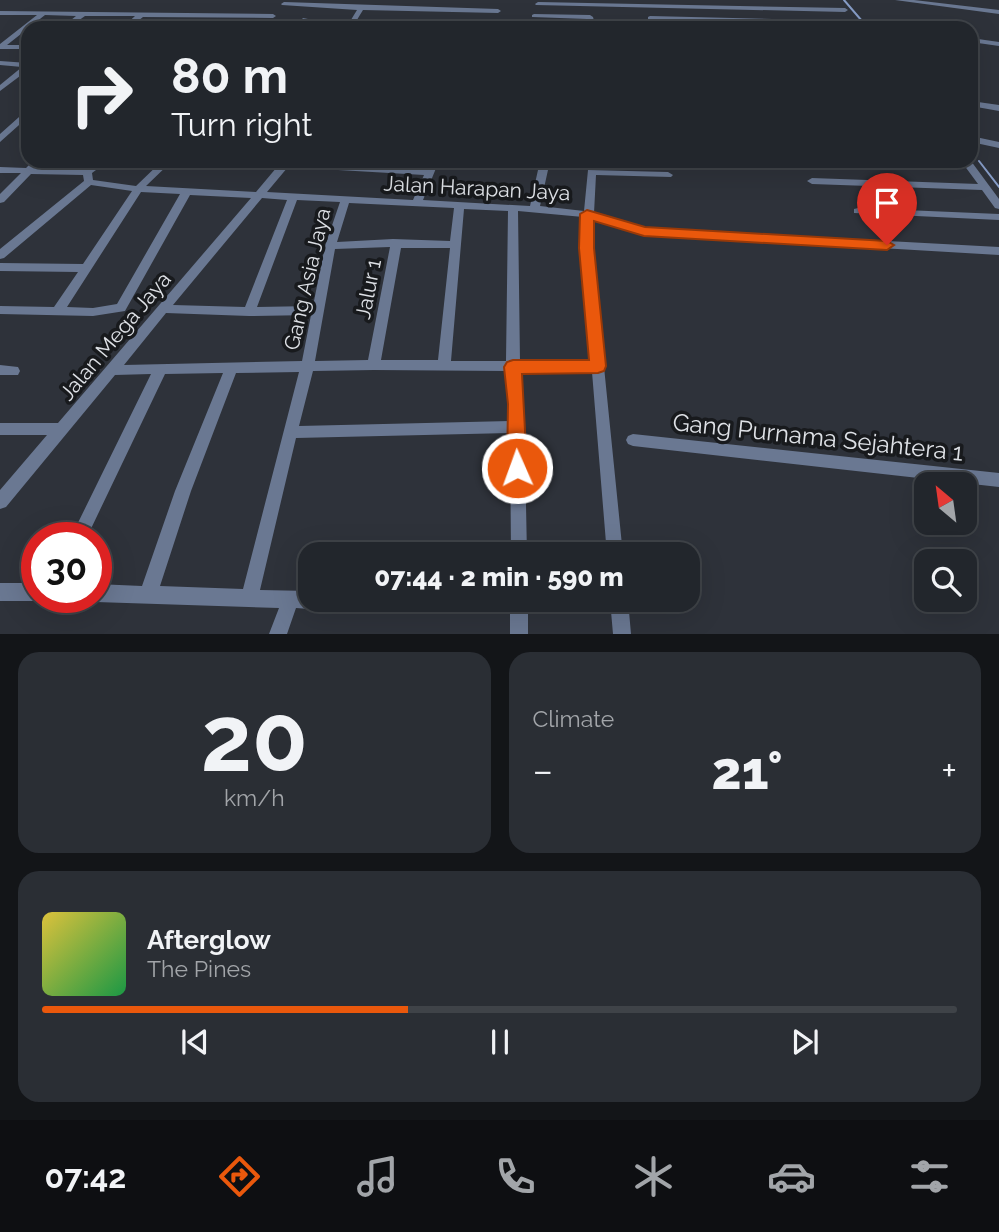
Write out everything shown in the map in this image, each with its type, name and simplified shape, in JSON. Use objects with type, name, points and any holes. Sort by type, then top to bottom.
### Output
[{"type":"street","points":[[493,21],[503,0]]},
{"type":"street","points":[[838,0],[857,21]]},
{"type":"street","points":[[898,0],[999,12]]},
{"type":"street","points":[[267,21],[287,2],[362,8],[498,11]]},
{"type":"street","points":[[532,21],[538,2],[845,10]]},
{"type":"street","points":[[354,21],[362,8]]},
{"type":"street","points":[[397,21],[405,9]]},
{"type":"street","points":[[0,13],[172,18],[272,16]]},
{"type":"street","points":[[34,21],[44,13]]},
{"type":"street","points":[[74,21],[83,14]]},
{"type":"street","points":[[134,21],[141,15]]},
{"type":"street","points":[[534,16],[590,17],[591,21]]},
{"type":"street","points":[[650,18],[741,21]]},
{"type":"street","points":[[0,47],[21,31]]},
{"type":"street","points":[[978,41],[999,44]]},
{"type":"street","points":[[0,47],[21,47]]},
{"type":"street","points":[[0,63],[21,64]]},
{"type":"street","points":[[0,89],[21,71]]},
{"type":"street","points":[[978,104],[999,108]]},
{"type":"street","points":[[0,139],[21,119]]},
{"type":"street","points":[[978,140],[999,145]]},
{"type":"street","points":[[0,200],[31,168]]},
{"type":"street","points":[[0,256],[96,168]]},
{"type":"street","points":[[58,310],[138,189],[160,168]]},
{"type":"street","name":"Jalan Mega Jaya","points":[[0,502],[283,168]]},
{"type":"street","points":[[356,168],[429,172]]},
{"type":"street","points":[[417,203],[431,168]]},
{"type":"street","points":[[534,209],[543,168]]},
{"type":"street","points":[[971,168],[999,206]]},
{"type":"street","name":"Jalan Harapan Jaya","points":[[0,170],[88,177],[97,185],[138,189],[587,214],[644,231],[999,251]]},
{"type":"street","points":[[614,542],[587,248],[587,214],[593,171],[667,175]]},
{"type":"street","points":[[812,181],[985,187]]},
{"type":"street","points":[[0,310],[106,312],[121,308],[186,192]]},
{"type":"street","points":[[248,312],[293,198]]},
{"type":"street","name":"Gang Asia Jaya","points":[[249,598],[307,367],[330,246],[345,201]]},
{"type":"street","points":[[444,365],[459,207]]},
{"type":"street","points":[[513,209],[513,367],[519,542]]},
{"type":"street","points":[[858,211],[999,217]]},
{"type":"street","points":[[395,244],[455,245]]},
{"type":"street","name":"Jalur 1","points":[[330,246],[395,244],[374,365]]},
{"type":"street","points":[[0,267],[85,268]]},
{"type":"street","points":[[163,309],[248,312],[316,310]]},
{"type":"street","points":[[111,370],[374,365],[598,366]]},
{"type":"street","points":[[148,595],[194,459],[232,367]]},
{"type":"street","points":[[86,522],[160,370]]},
{"type":"street","points":[[291,432],[516,427]]},
{"type":"street","points":[[0,429],[61,429]]},
{"type":"street","name":"Gang Purnama Sejahtera 1","points":[[633,440],[999,480]]},
{"type":"street","points":[[0,592],[21,592]]},
{"type":"street","points":[[112,594],[298,601]]},
{"type":"street","points":[[278,634],[290,601]]},
{"type":"street","points":[[519,612],[519,634]]},
{"type":"street","points":[[620,612],[622,634]]},
{"type":"waterway","points":[[844,0],[862,21]]},
{"type":"waterway","points":[[979,161],[999,187]]},
{"type":"route","points":[[517,468],[517,404],[513,367],[598,366],[587,248],[587,214],[644,231],[887,245]]}]
